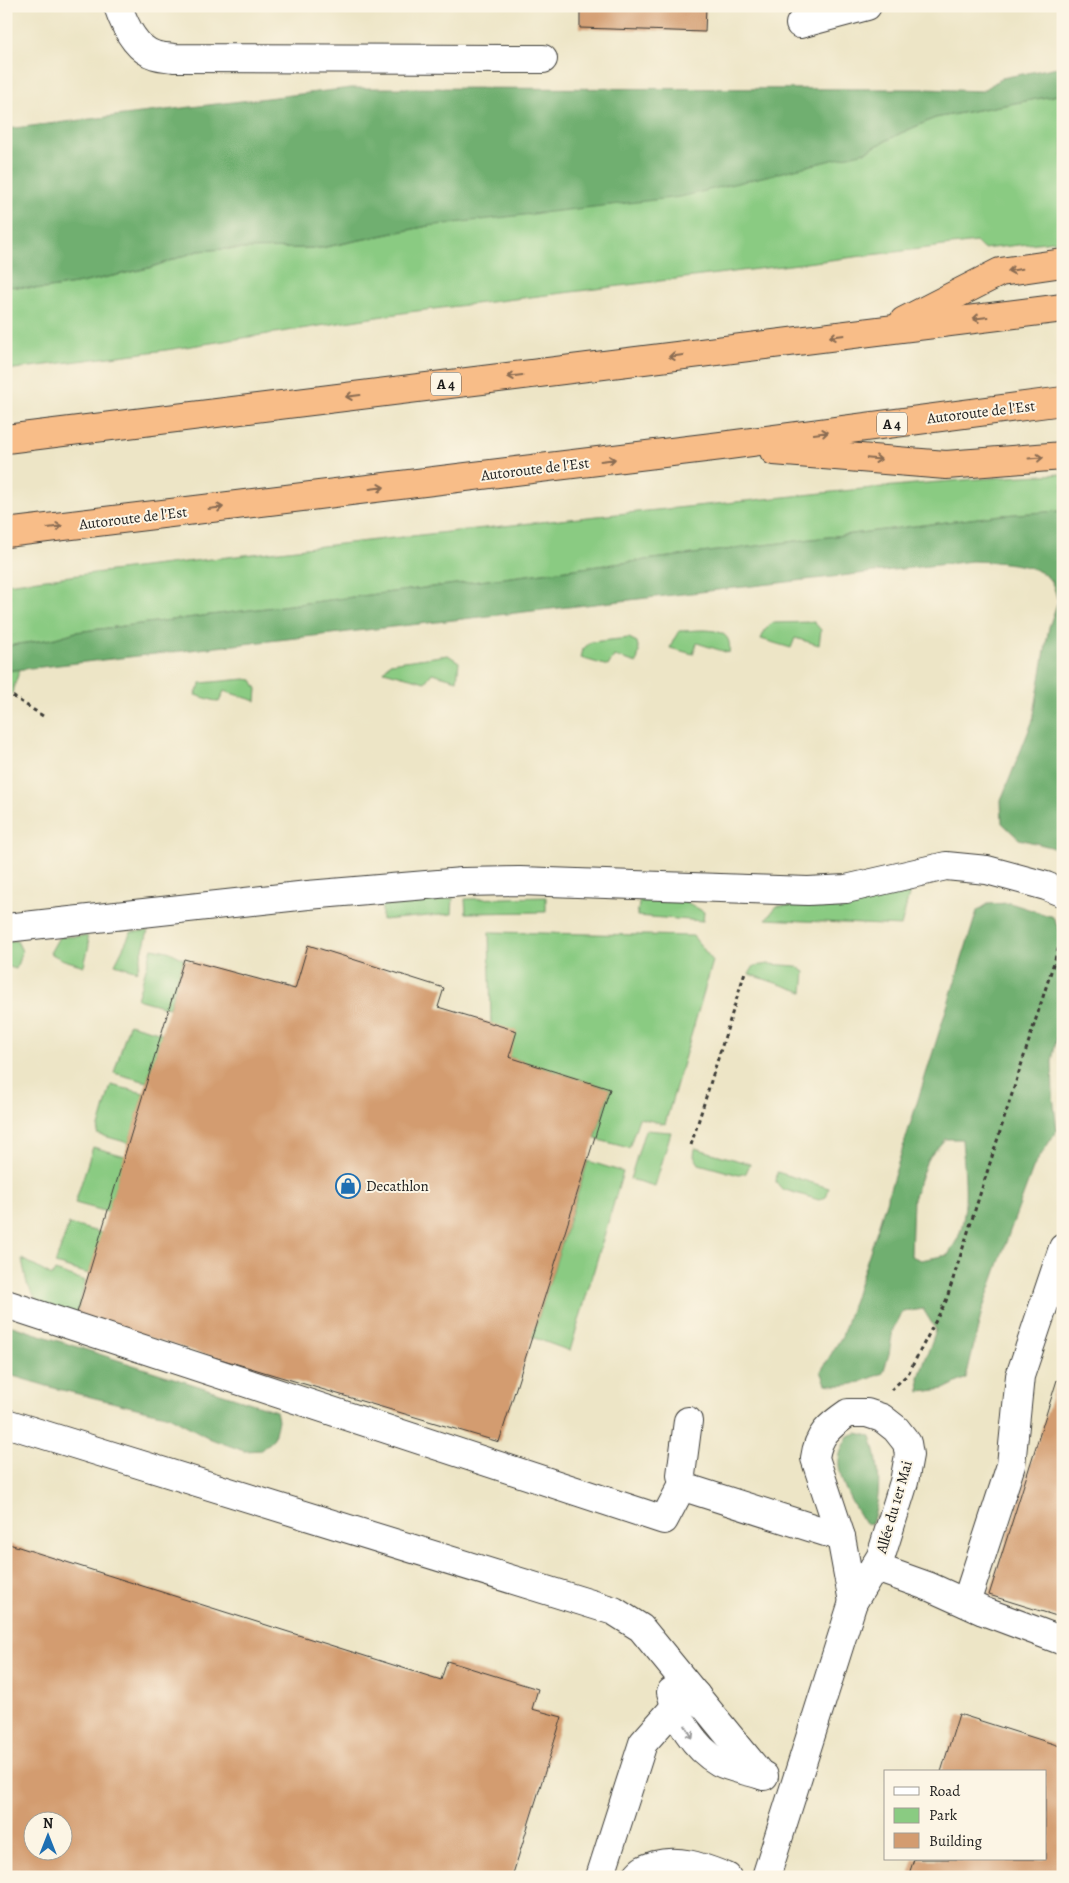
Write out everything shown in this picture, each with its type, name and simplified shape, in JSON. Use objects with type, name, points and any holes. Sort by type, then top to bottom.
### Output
[{"type":"highway","points":[[886,330],[1000,272],[1063,263]]},
{"type":"highway","name":"A 4","points":[[6,439],[1063,308]]},
{"type":"highway","name":"Autoroute de l’Est","points":[[6,533],[1063,402]]},
{"type":"highway","points":[[720,446],[946,465],[1063,456]]},
{"type":"street","points":[[118,6],[124,22],[139,45],[153,55],[174,58],[543,60]]},
{"type":"street","points":[[800,24],[867,6]]},
{"type":"street","points":[[6,928],[318,894],[462,882],[520,881],[808,891],[846,889],[946,866],[987,870],[1063,892]]},
{"type":"street","points":[[966,1603],[1011,1465],[1020,1376],[1063,1248]]},
{"type":"street","points":[[6,1304],[664,1520],[682,1484],[688,1420]]},
{"type":"street","name":"Allée du 1er Mai","points":[[766,1877],[852,1602],[881,1556],[904,1482],[909,1456],[907,1443],[896,1429],[882,1418],[867,1413],[848,1413],[836,1421],[823,1434],[817,1445],[815,1458],[841,1537],[852,1602]]},
{"type":"street","points":[[6,1422],[614,1611],[641,1628],[661,1654],[685,1701],[693,1739],[707,1754],[720,1762],[795,1785]]},
{"type":"street","points":[[682,1484],[687,1488],[841,1537]]},
{"type":"street","points":[[874,1567],[930,1587],[983,1611],[1063,1641]]},
{"type":"street","points":[[600,1877],[643,1742],[685,1701]]},
{"type":"street","points":[[636,1877],[642,1869],[666,1862],[692,1864],[727,1877]]},
{"type":"path","points":[[6,692],[43,716]]},
{"type":"path","points":[[867,1413],[908,1374],[946,1301],[1063,934]]},
{"type":"path","points":[[691,1145],[745,972]]},
{"type":"green space","points":[[1063,66],[1063,94],[935,118],[865,152],[680,197],[428,226],[321,248],[198,251],[149,268],[81,283],[43,289],[6,286],[6,129],[351,88],[925,89],[982,91],[1002,78]]},
{"type":"green space","points":[[1063,94],[1063,240],[983,249],[976,242],[409,312],[166,350],[6,370],[6,286],[43,289],[81,283],[149,268],[198,251],[321,248],[428,226],[865,152],[935,118]]},
{"type":"green space","points":[[1063,474],[1063,511],[1002,515],[76,632],[52,639],[6,646],[6,584],[437,533],[925,483]]},
{"type":"green space","points":[[1063,512],[1063,853],[1051,847],[1019,839],[1002,823],[1001,800],[1033,720],[1049,627],[1058,601],[1052,584],[1043,573],[1013,564],[972,561],[6,671],[6,646],[52,639],[76,632],[1002,515]]},
{"type":"green space","points":[[814,622],[821,630],[819,645],[795,638],[791,648],[761,639],[765,630],[772,623]]},
{"type":"green space","points":[[705,630],[721,633],[729,643],[729,653],[697,643],[693,654],[670,648],[679,631]]},
{"type":"green space","points":[[629,638],[637,642],[639,651],[637,663],[614,656],[608,666],[581,658],[583,649],[591,642]]},
{"type":"green space","points":[[448,655],[459,662],[457,680],[432,673],[425,682],[384,671],[390,663]]},
{"type":"green space","points":[[20,669],[7,708],[6,710],[6,671]]},
{"type":"green space","points":[[252,680],[257,689],[256,701],[224,691],[219,702],[195,695],[201,683]]},
{"type":"green space","points":[[910,891],[901,926],[766,919],[777,906],[844,904]]},
{"type":"green space","points":[[546,897],[546,912],[466,913],[465,899]]},
{"type":"green space","points":[[453,898],[452,914],[382,920],[382,903]]},
{"type":"green space","points":[[640,898],[683,900],[704,912],[703,921],[637,916]]},
{"type":"green space","points":[[1010,903],[1053,917],[1063,938],[1063,1008],[1052,1061],[1053,1096],[1057,1130],[1034,1166],[1010,1231],[982,1311],[966,1378],[944,1389],[920,1392],[919,1377],[936,1330],[923,1309],[903,1312],[893,1329],[889,1354],[883,1373],[849,1385],[826,1384],[821,1371],[842,1336],[977,911],[988,904]],"holes":[[[945,1139],[962,1139],[965,1201],[962,1226],[958,1238],[948,1255],[921,1260],[911,1256],[913,1199],[927,1160]]]},
{"type":"green space","points":[[148,931],[137,971],[115,964],[131,932]]},
{"type":"green space","points":[[489,932],[693,936],[713,961],[665,1124],[639,1118],[629,1148],[595,1139],[610,1089],[509,1057],[491,1023]]},
{"type":"green space","points":[[87,936],[89,945],[84,966],[61,959],[50,953],[59,937]]},
{"type":"green space","points":[[6,940],[17,941],[22,951],[16,969],[6,966]]},
{"type":"green space","points":[[152,948],[168,951],[184,959],[169,1008],[137,999]]},
{"type":"green space","points":[[769,964],[796,966],[805,972],[803,992],[749,974],[754,966]]},
{"type":"green space","points":[[129,1024],[162,1033],[147,1082],[114,1073]]},
{"type":"green space","points":[[111,1085],[144,1093],[129,1143],[97,1134]]},
{"type":"green space","points":[[645,1130],[671,1132],[655,1186],[630,1179]]},
{"type":"green space","points":[[93,1147],[125,1156],[108,1212],[75,1203]]},
{"type":"green space","points":[[695,1148],[750,1164],[746,1173],[739,1175],[699,1164],[694,1156]]},
{"type":"green space","points":[[588,1161],[623,1172],[570,1351],[532,1337]]},
{"type":"green space","points":[[777,1172],[829,1188],[826,1197],[819,1200],[782,1189],[776,1182]]},
{"type":"green space","points":[[69,1224],[102,1233],[89,1274],[55,1264]]},
{"type":"green space","points":[[22,1259],[52,1276],[55,1271],[85,1281],[76,1316],[38,1303],[27,1284]]},
{"type":"green space","points":[[6,1324],[276,1411],[278,1420],[274,1438],[261,1450],[244,1451],[211,1439],[169,1416],[54,1388],[6,1374]]},
{"type":"green space","points":[[857,1433],[871,1436],[879,1479],[872,1523],[865,1524],[842,1481],[839,1462],[841,1450],[848,1436]]},
{"type":"building","points":[[580,6],[706,6],[705,32],[580,28]]},
{"type":"building","points":[[308,945],[444,988],[438,1007],[517,1031],[509,1057],[610,1089],[499,1442],[76,1316],[184,959],[295,989]]},
{"type":"building","points":[[1057,1380],[1063,1382],[1063,1618],[989,1595]]},
{"type":"building","points":[[6,1543],[441,1680],[447,1661],[538,1689],[532,1709],[562,1717],[512,1877],[6,1877]]},
{"type":"building","points":[[959,1714],[1063,1747],[1063,1877],[908,1877],[914,1860],[1046,1860],[1046,1770],[942,1770]]},
{"type":"place","name":"Decathlon","points":[[348,1186]]}]
